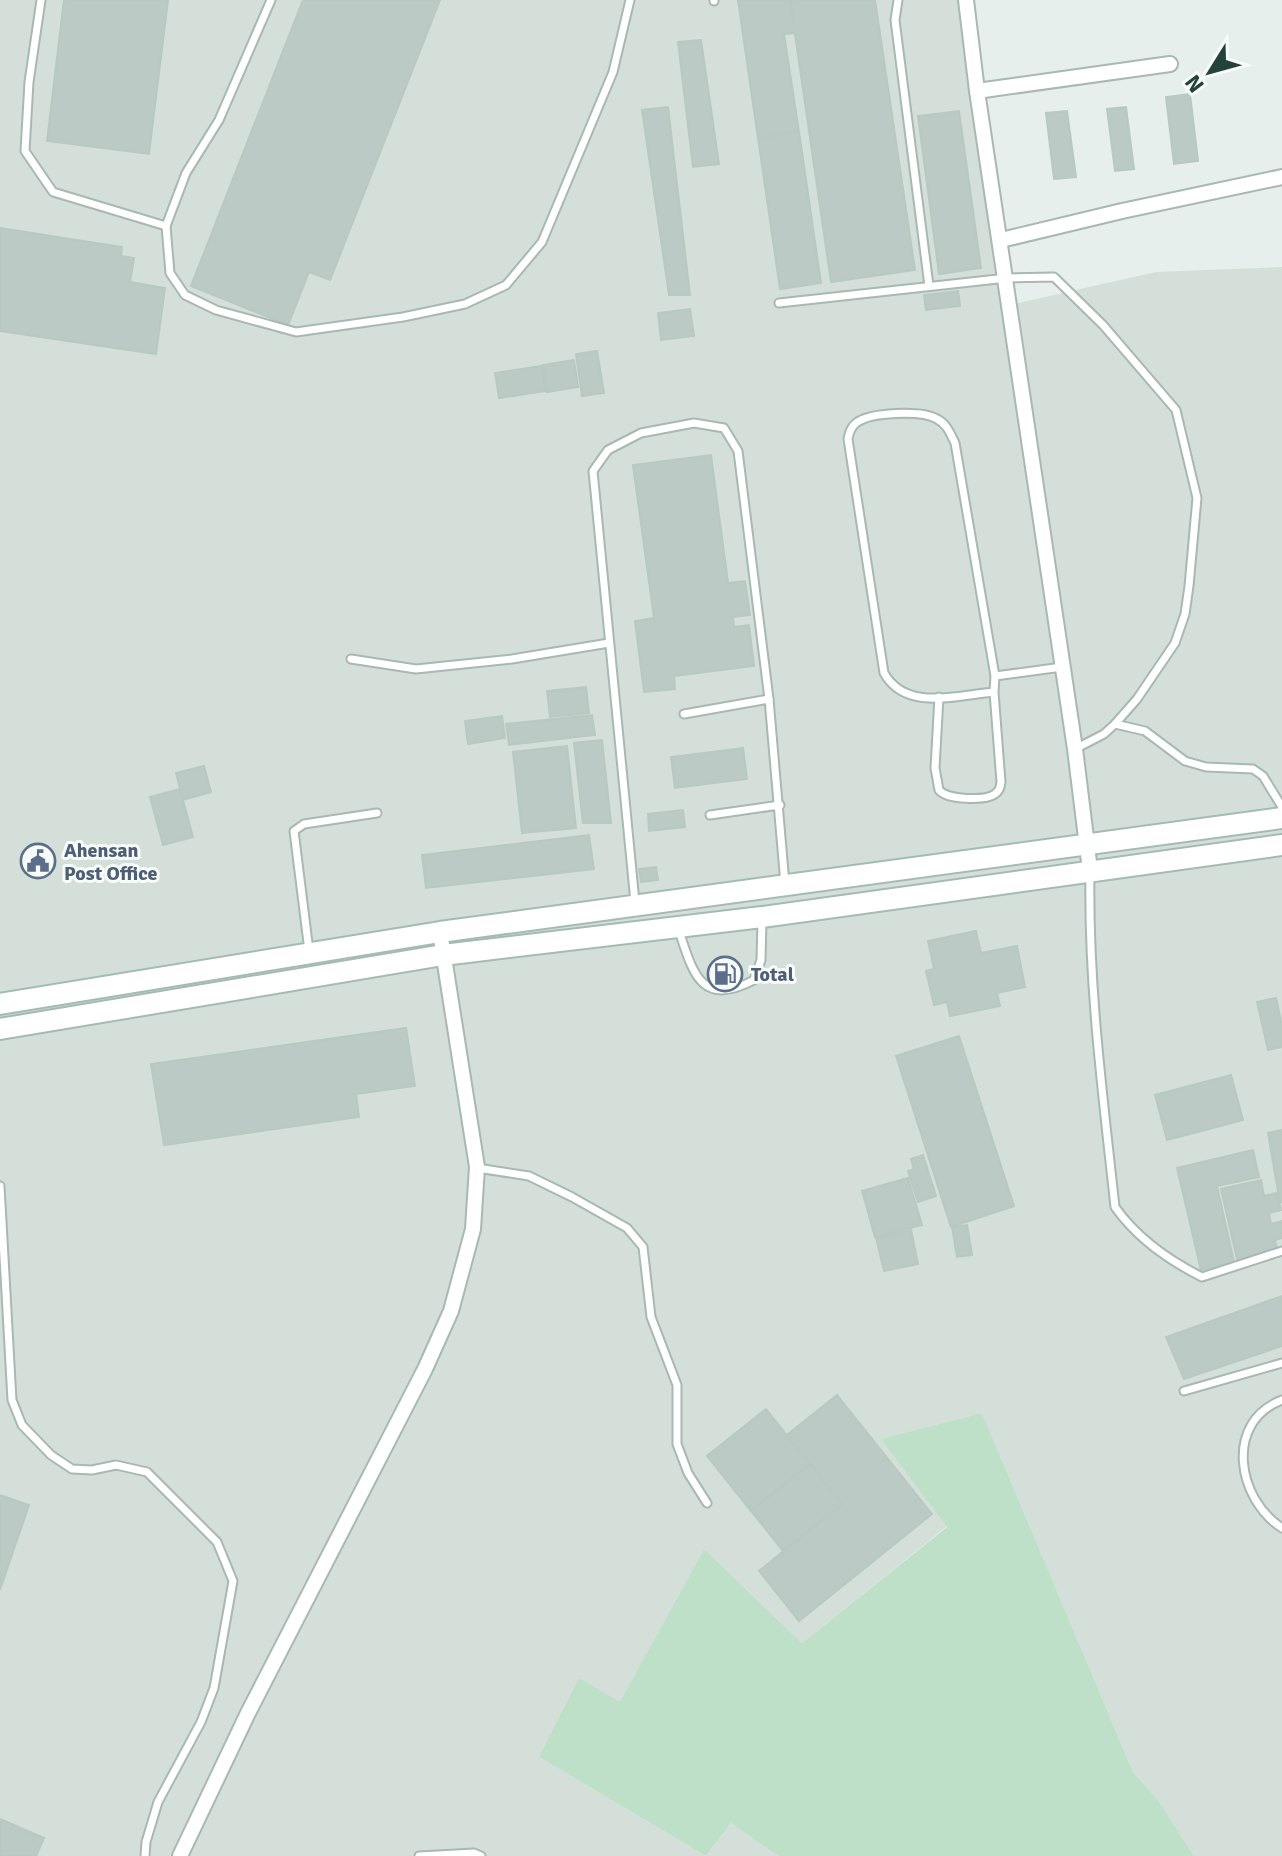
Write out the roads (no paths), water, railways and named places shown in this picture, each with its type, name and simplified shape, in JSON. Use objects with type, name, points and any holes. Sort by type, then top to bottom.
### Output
[{"type":"main road","points":[[0,1004],[440,932],[1282,818]]},
{"type":"main road","points":[[0,1029],[443,955],[762,917],[1282,845]]},
{"type":"street","points":[[966,0],[1090,870]]},
{"type":"street","points":[[977,91],[1170,64]]},
{"type":"street","points":[[1001,240],[1282,177]]},
{"type":"street","points":[[180,1856],[248,1713],[425,1369],[451,1311],[473,1229],[477,1167],[440,932]]},
{"type":"lane","points":[[41,0],[29,82],[25,151],[53,192],[166,226]]},
{"type":"lane","points":[[271,0],[219,120],[186,173],[166,226],[170,273],[185,295],[216,310],[296,332],[403,317],[465,304],[506,285],[542,242],[613,72],[630,0]]},
{"type":"lane","points":[[898,0],[895,20],[929,286]]},
{"type":"lane","points":[[779,303],[1007,278],[1054,277],[1103,325],[1176,410],[1197,498],[1185,614],[1175,643],[1158,671],[1115,724],[1104,734],[1075,749]]},
{"type":"lane","points":[[939,697],[935,768],[939,790],[951,798],[991,796],[999,789],[1001,782],[995,676],[955,443],[949,429],[935,418],[916,412],[863,419],[850,431],[848,439],[884,673],[891,685],[910,697],[994,692]]},
{"type":"lane","points":[[636,906],[593,471],[608,450],[641,433],[694,423],[724,428],[738,451],[769,699],[785,886]]},
{"type":"lane","points":[[351,659],[416,669],[512,659],[609,643]]},
{"type":"lane","points":[[995,676],[1062,667]]},
{"type":"lane","points":[[684,714],[769,699]]},
{"type":"lane","points":[[1115,724],[1145,731],[1185,761],[1206,767],[1253,769],[1263,776],[1282,807]]},
{"type":"lane","points":[[710,815],[780,805]]},
{"type":"lane","points":[[309,953],[294,831],[304,824],[377,813]]},
{"type":"lane","points":[[1090,870],[1089,929],[1115,1207],[1130,1228],[1149,1244],[1202,1277],[1282,1251]]},
{"type":"lane","points":[[677,925],[694,975],[709,988],[736,989],[754,980],[761,960],[762,917]]},
{"type":"lane","points":[[477,1167],[529,1176],[627,1228],[643,1247],[651,1317],[677,1385],[677,1444],[688,1473],[707,1503]]},
{"type":"lane","points":[[0,1186],[12,1400],[22,1425],[51,1455],[72,1469],[92,1470],[116,1465],[147,1472],[217,1542],[233,1581],[214,1688],[201,1722],[158,1802],[145,1856]]},
{"type":"lane","points":[[1184,1391],[1282,1363]]},
{"type":"lane","points":[[1282,1400],[1268,1405],[1256,1418],[1241,1454],[1255,1499],[1269,1520],[1282,1528]]},
{"type":"lane","points":[[419,1856],[474,1853],[481,1856]]},
{"type":"place","name":"Ahensan Post Office","points":[[38,861]]},
{"type":"place","name":"Total","points":[[725,974]]}]
